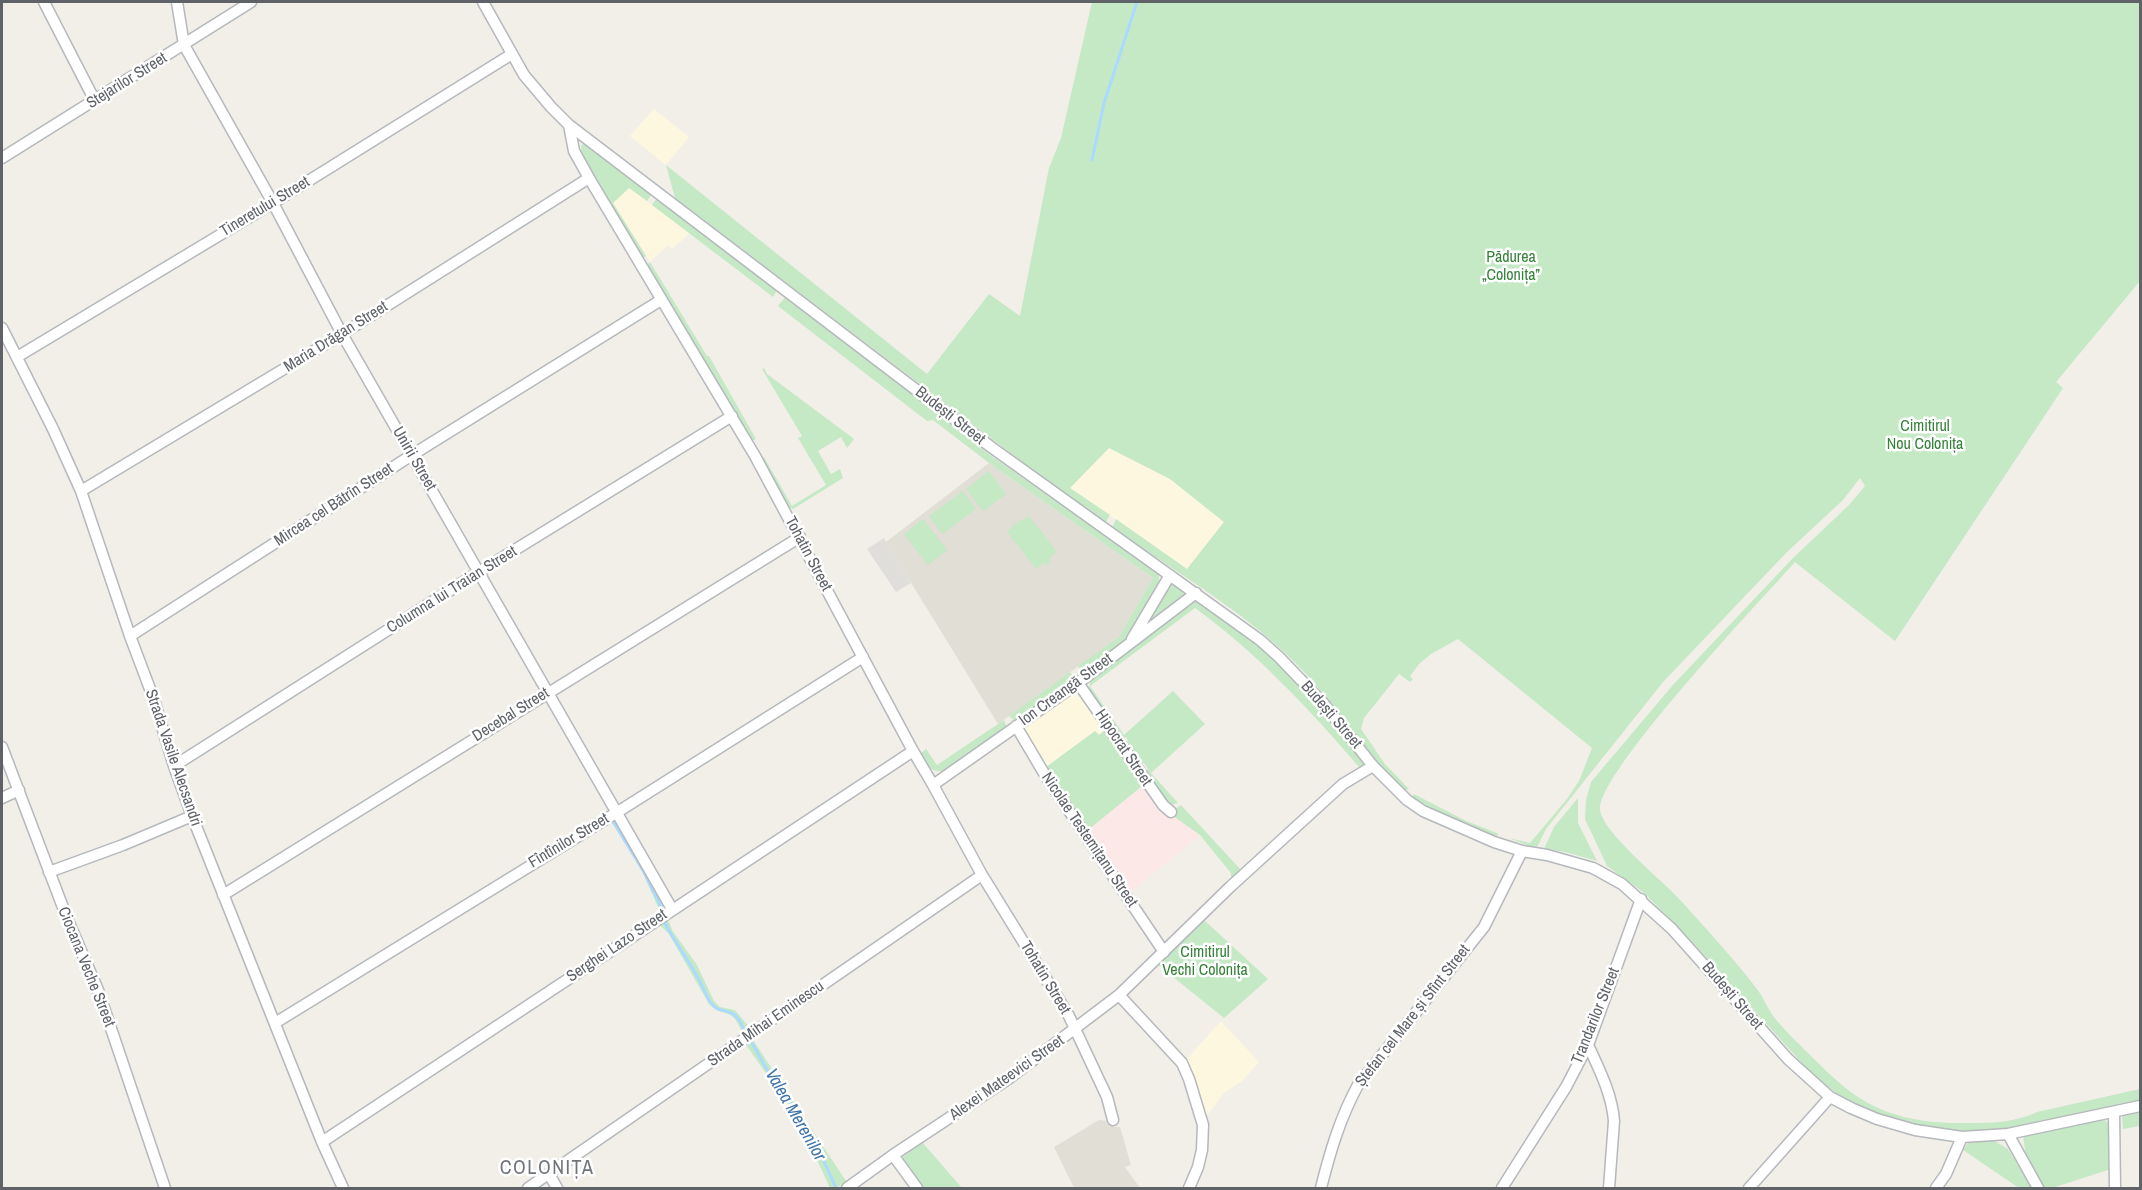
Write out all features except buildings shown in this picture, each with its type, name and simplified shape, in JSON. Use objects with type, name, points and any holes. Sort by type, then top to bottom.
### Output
[{"type":"street","points":[[44,2],[95,101]]},
{"type":"street","name":"Unirii Street","points":[[177,2],[184,45],[273,202],[342,334],[672,909]]},
{"type":"street","name":"Stejarilor Street","points":[[2,158],[251,2]]},
{"type":"street","points":[[483,2],[536,91],[569,125]]},
{"type":"street","name":"Tineretului Street","points":[[17,357],[512,54]]},
{"type":"street","name":"Tohatin Street","points":[[569,125],[574,151],[589,178],[732,416],[800,537],[913,751],[982,875],[1069,1016],[1107,1097],[1113,1120]]},
{"type":"street","name":"Budești Street","points":[[569,125],[991,447],[1253,635],[1279,657],[1324,704],[1391,786],[1423,811],[1459,828],[1522,851],[1593,868],[1622,884],[1672,929],[1788,1059],[1830,1097],[1877,1119],[1916,1130],[1962,1137],[2008,1134],[2140,1106]]},
{"type":"street","name":"Maria Drăgan Street","points":[[81,491],[342,334],[589,178]]},
{"type":"street","name":"Mircea cel Bătrîn Street","points":[[130,636],[412,455],[661,300]]},
{"type":"street","name":"Strada Vasile Alecsandri","points":[[2,328],[53,429],[81,491],[192,816],[321,1142],[343,1188]]},
{"type":"street","name":"Columna lui Traian Street","points":[[174,766],[479,572],[732,416]]},
{"type":"street","name":"Decebal Street","points":[[223,895],[800,537]]},
{"type":"street","points":[[1129,645],[1170,575]]},
{"type":"street","name":"Ion Creangă Street","points":[[933,785],[1078,683],[1196,593]]},
{"type":"street","name":"Fîntînilor Street","points":[[274,1023],[863,657]]},
{"type":"street","name":"Hipocrat Street","points":[[1078,683],[1159,800],[1171,812]]},
{"type":"street","name":"Nicolae Testemițanu Street","points":[[1016,726],[1045,775],[1164,952]]},
{"type":"street","name":"Ciocana Veche Street","points":[[2,747],[66,918],[98,990],[165,1188]]},
{"type":"street","name":"Serghei Lazo Street","points":[[321,1142],[913,751]]},
{"type":"street","name":"Alexei Mateevici Street","points":[[847,1188],[983,1096],[1119,995],[1230,886],[1343,784],[1373,766]]},
{"type":"street","points":[[2,798],[19,790]]},
{"type":"street","points":[[49,872],[123,845],[192,816]]},
{"type":"street","name":"Ștefan cel Mare și Sfînt Street","points":[[1321,1188],[1333,1140],[1346,1107],[1358,1085],[1484,927],[1522,851]]},
{"type":"street","name":"Strada Mihai Eminescu","points":[[528,1188],[982,875]]},
{"type":"street","name":"Trandarilor Street","points":[[1502,1188],[1566,1087],[1588,1045],[1641,899]]},
{"type":"street","points":[[1119,995],[1182,1063],[1189,1079],[1203,1125],[1203,1150],[1189,1188]]},
{"type":"street","points":[[1588,1045],[1613,1110],[1609,1188]]},
{"type":"street","points":[[1749,1188],[1830,1097]]},
{"type":"street","points":[[2114,1113],[2115,1188]]},
{"type":"street","points":[[2008,1134],[2038,1188]]},
{"type":"street","points":[[1936,1188],[1946,1174],[1962,1137]]},
{"type":"street","points":[[893,1155],[917,1188]]},
{"type":"street","points":[[549,1174],[556,1188]]},
{"type":"shaded area","points":[[654,109],[689,137],[666,165],[630,136]]},
{"type":"shaded area","points":[[629,188],[690,233],[672,249],[668,245],[650,262],[613,203]]},
{"type":"shaded area","points":[[1109,448],[1170,479],[1224,522],[1187,569],[1070,488]]},
{"type":"shaded area","points":[[989,463],[1153,578],[1119,637],[998,724],[886,542]]},
{"type":"shaded area","points":[[884,538],[911,583],[896,592],[867,549]]},
{"type":"shaded area","points":[[1072,692],[1085,698],[1105,730],[1098,735],[1095,731],[1046,767],[1021,729]]},
{"type":"shaded area","points":[[1142,781],[1169,813],[1200,835],[1131,892],[1088,830],[1141,787]]},
{"type":"shaded area","points":[[1221,1021],[1259,1062],[1243,1080],[1225,1092],[1205,1118],[1186,1060]]},
{"type":"shaded area","points":[[1099,1120],[1107,1121],[1106,1123],[1114,1127],[1120,1127],[1131,1165],[1125,1167],[1140,1188],[1074,1188],[1054,1147]]},
{"type":"green space","name":"Pădurea „Colonița”","points":[[1092,2],[2140,2],[2140,281],[2056,382],[2063,388],[1895,641],[1795,562],[1652,724],[1606,789],[1600,809],[1611,831],[1683,903],[1757,989],[1773,1016],[1782,1026],[1839,1083],[1870,1104],[1896,1115],[1924,1121],[1975,1123],[2011,1120],[2140,1089],[2140,1101],[2014,1128],[1961,1132],[1915,1124],[1871,1112],[1842,1098],[1810,1072],[1685,934],[1643,892],[1607,866],[1585,819],[1586,800],[1591,782],[1672,686],[1792,559],[1849,505],[1865,486],[1860,478],[1843,500],[1787,552],[1663,682],[1546,829],[1537,847],[1529,846],[1509,838],[1530,843],[1579,781],[1592,748],[1458,639],[1431,654],[1419,664],[1410,676],[1413,679],[1410,682],[1399,674],[1364,718],[1361,729],[1385,764],[1409,789],[1404,791],[1319,688],[1263,633],[1239,614],[1112,528],[1116,519],[1187,569],[1224,522],[1170,479],[1109,448],[1070,488],[1110,515],[1105,523],[675,198],[666,165],[927,374],[989,294],[1020,316],[1049,168],[1061,138]]},
{"type":"green space","points":[[584,143],[652,194],[647,201],[629,188],[613,203],[646,256],[643,258],[589,169],[581,146]]},
{"type":"green space","points":[[657,198],[777,290],[773,297],[652,205]]},
{"type":"green space","points":[[650,262],[709,356],[756,439],[752,441],[647,265]]},
{"type":"green space","points":[[786,296],[986,452],[1158,573],[1160,583],[1124,643],[1083,673],[1078,666],[1119,637],[1153,578],[989,463],[933,420],[927,421],[778,306]]},
{"type":"green space","points":[[764,368],[767,374],[854,439],[847,448],[841,437],[818,451],[831,474],[840,469],[843,478],[793,509],[789,507],[762,459],[764,457],[792,506],[826,485],[798,438],[802,436],[762,369]]},
{"type":"green space","points":[[989,471],[1006,494],[983,511],[966,489]]},
{"type":"green space","points":[[963,491],[976,509],[942,534],[929,516]]},
{"type":"green space","points":[[1029,516],[1057,552],[1049,558],[1051,561],[1036,569],[1007,532],[1020,520]]},
{"type":"green space","points":[[923,519],[947,550],[928,565],[904,534]]},
{"type":"green space","points":[[1171,584],[1183,592],[1184,596],[1152,620],[1150,618]]},
{"type":"green space","points":[[1199,600],[1282,666],[1315,702],[1366,765],[1360,768],[1282,683],[1218,625],[1195,608],[1090,686],[1124,735],[1173,691],[1205,724],[1151,773],[1178,803],[1170,805],[1145,772],[1148,769],[1144,763],[1138,764],[1124,743],[1128,740],[1126,737],[1121,739],[1089,692],[1090,680],[1191,603]]},
{"type":"green space","points":[[1070,672],[1076,679],[1019,719],[1014,720],[1009,716]]},
{"type":"green space","points":[[1004,720],[1007,728],[945,771],[932,769],[920,754],[926,749],[937,765]]},
{"type":"green space","points":[[1105,730],[1142,781],[1141,787],[1088,830],[1046,767],[1095,731],[1099,735]]},
{"type":"green space","points":[[1414,794],[1464,820],[1499,834],[1496,836],[1453,819],[1412,797]]},
{"type":"green space","points":[[1578,798],[1578,823],[1597,861],[1544,849],[1554,827]]},
{"type":"green space","points":[[1181,805],[1241,870],[1231,879],[1231,873],[1200,835],[1169,813]]},
{"type":"green space","points":[[616,818],[663,897],[663,906],[659,909],[641,869],[611,821]]},
{"type":"green space","points":[[668,919],[672,930],[697,965],[714,1001],[720,1007],[735,1010],[749,1027],[742,1032],[735,1019],[709,1004],[669,934],[661,926]]},
{"type":"green space","name":"Cimitirul Vechi Colonița","points":[[1203,919],[1268,979],[1224,1018],[1157,964]]},
{"type":"green space","points":[[753,1040],[846,1181],[837,1188],[830,1188],[797,1117],[746,1045]]},
{"type":"green space","points":[[2140,1111],[2140,1126],[2123,1129],[2122,1115]]},
{"type":"green space","points":[[2103,1118],[2109,1124],[2111,1169],[2052,1188],[2043,1188],[2026,1157],[2023,1135]]},
{"type":"green space","points":[[1993,1140],[2008,1149],[2032,1188],[2019,1188],[1963,1150],[1969,1141]]},
{"type":"green space","points":[[922,1142],[962,1188],[923,1188],[902,1163],[903,1157]]},
{"type":"waterway","points":[[1092,160],[1104,103],[1137,2]]},
{"type":"waterway","name":"Valea Merenilor","points":[[614,823],[644,872],[661,907]]},
{"type":"waterway","name":"Valea Merenilor","points":[[665,923],[699,979],[710,1002],[714,1007],[736,1016],[744,1030]]},
{"type":"waterway","name":"Valea Merenilor","points":[[752,1043],[766,1068],[796,1111],[822,1157],[836,1188]]},
{"type":"district","name":"COLONIȚA","points":[[547,1169]]},
{"type":"park label","name":"Cimitirul Nou Colonița","points":[[1925,436]]}]
